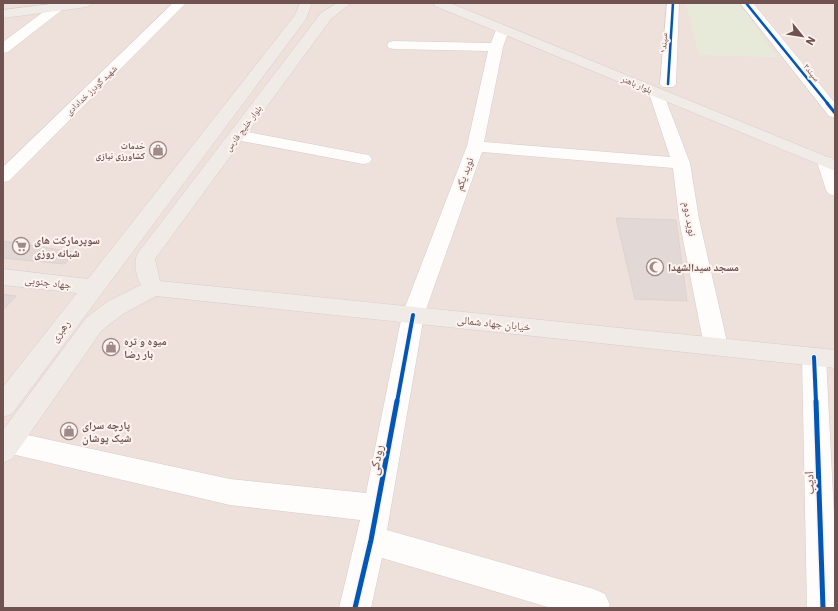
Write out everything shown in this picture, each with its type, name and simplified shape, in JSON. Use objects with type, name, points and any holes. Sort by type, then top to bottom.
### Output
[{"type":"main road","points":[[3,5],[16,3]]},
{"type":"main road","points":[[3,14],[87,3]]},
{"type":"main road","name":"رهبری","points":[[3,406],[50,346],[116,256],[301,16],[306,3]]},
{"type":"main road","name":"بلوار خلیج فارس","points":[[153,288],[148,279],[145,258],[326,16],[345,3]]},
{"type":"main road","name":"بلوار باهنر","points":[[463,3],[832,160]]},
{"type":"main road","name":"بلوار باهنر","points":[[446,4],[502,30],[663,88]]},
{"type":"main road","name":"جهاد جنوبی","points":[[3,276],[93,287]]},
{"type":"main road","points":[[6,447],[77,350],[94,324],[104,316],[153,288]]},
{"type":"main road","name":"خیابان جهاد شمالی","points":[[153,288],[825,358]]},
{"type":"main road","points":[[50,346],[77,350]]},
{"type":"street","name":"شهید گودرز خدادادی","points":[[3,177],[180,3]]},
{"type":"street","name":"سپند۱","points":[[663,88],[673,3]]},
{"type":"street","name":"سپند۲","points":[[746,3],[835,113]]},
{"type":"street","points":[[3,48],[58,7]]},
{"type":"street","name":"نوید یکم","points":[[413,315],[475,146],[496,47],[502,30]]},
{"type":"street","points":[[394,45],[496,47]]},
{"type":"street","name":"نوید دوم","points":[[663,88],[681,163],[689,219],[716,346]]},
{"type":"street","points":[[237,135],[363,159]]},
{"type":"street","points":[[475,146],[681,163]]},
{"type":"street","points":[[832,160],[835,190]]},
{"type":"street","name":"رودکی","points":[[355,608],[371,540],[413,315]]},
{"type":"street","name":"ادیب","points":[[824,608],[825,358]]},
{"type":"street","points":[[6,447],[230,492],[377,508]]},
{"type":"street","points":[[371,540],[594,605]]},
{"type":"shaded area","points":[[3,3],[835,3],[835,608],[3,608]]},
{"type":"green space","points":[[686,3],[739,3],[777,57],[699,55]]},
{"type":"building","name":"مسجد سیدالشهدا","points":[[616,218],[676,220],[687,301],[635,299]]},
{"type":"building","name":"سوپرمارکت های شبانه روزی","points":[[3,241],[74,252],[65,264],[3,258]]},
{"type":"building","points":[[3,294],[16,296],[3,310]]},
{"type":"cycle path","points":[[668,84],[673,3]]},
{"type":"cycle path","points":[[746,3],[835,113]]},
{"type":"cycle path","points":[[355,608],[371,540],[413,315]]},
{"type":"cycle path","points":[[814,357],[823,608]]},
{"type":"place","name":"خدمات کشاورزی نیازی","points":[[158,150]]},
{"type":"place","name":"سوپرمارکت های شبانه روزی","points":[[21,246]]},
{"type":"place","name":"مسجد سیدالشهدا","points":[[655,267]]},
{"type":"place","name":"میوه و تره بار رضا","points":[[111,347]]},
{"type":"place","name":"پارچه سرای شیک پوشان","points":[[69,431]]}]
